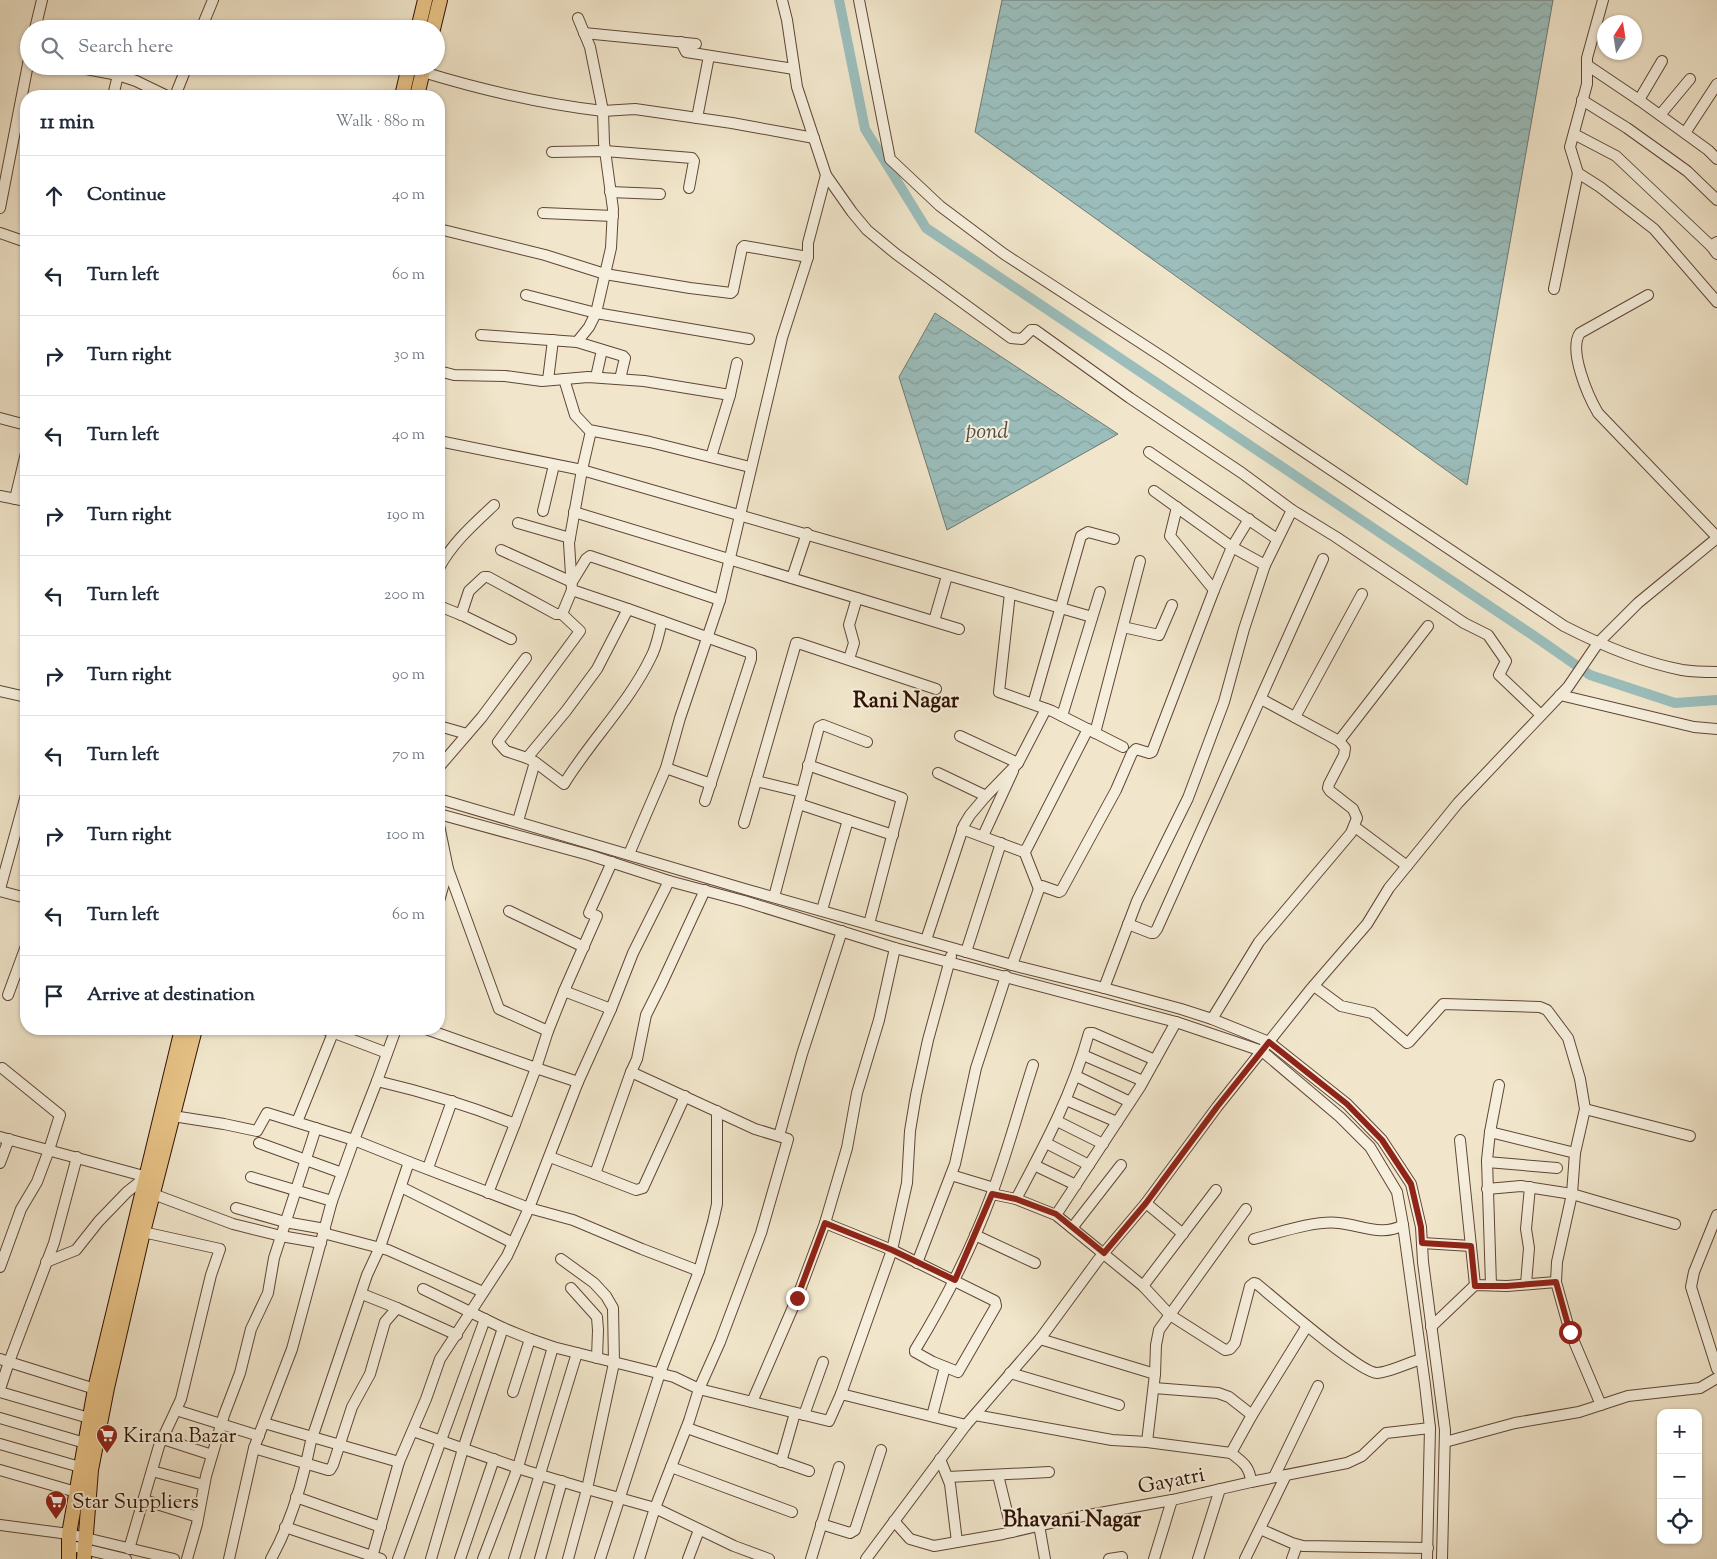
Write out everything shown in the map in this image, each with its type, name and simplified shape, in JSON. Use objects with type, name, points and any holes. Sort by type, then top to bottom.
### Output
[{"type":"highway","points":[[420,20],[425,0]]},
{"type":"highway","points":[[435,20],[440,0]]},
{"type":"highway","points":[[404,90],[408,75]]},
{"type":"highway","points":[[419,90],[422,75]]},
{"type":"highway","points":[[69,1546],[76,1492],[94,1389],[173,1116],[187,1035]]},
{"type":"highway","points":[[85,1549],[91,1470],[107,1388],[144,1232],[152,1184],[187,1035]]},
{"type":"street","points":[[38,20],[42,0]]},
{"type":"street","points":[[205,20],[213,0]]},
{"type":"street","points":[[782,0],[787,20],[796,87],[826,174],[852,212],[868,230],[896,254],[1011,338],[1022,339],[1032,330],[1035,330],[1130,398],[1242,473],[1292,510],[1336,537],[1464,623],[1488,635],[1506,661],[1499,675],[1541,715]]},
{"type":"street","points":[[859,0],[890,159],[940,206],[1004,254],[1164,358],[1564,626],[1598,643],[1642,659],[1683,670],[1717,672]]},
{"type":"street","points":[[1554,290],[1578,173],[1570,147],[1587,84],[1587,58],[1603,0]]},
{"type":"street","points":[[577,342],[596,313],[611,248],[613,216],[605,152],[603,110],[590,47],[578,18]]},
{"type":"street","points":[[584,33],[696,44]]},
{"type":"street","points":[[681,42],[686,52],[794,69]]},
{"type":"street","points":[[697,118],[709,56]]},
{"type":"street","points":[[1639,100],[1662,60]]},
{"type":"street","points":[[1587,65],[1685,133],[1717,159]]},
{"type":"street","points":[[23,90],[26,75]]},
{"type":"street","points":[[114,90],[118,75],[136,80],[156,90]]},
{"type":"street","points":[[177,90],[183,75]]},
{"type":"street","points":[[440,75],[464,84],[558,105],[603,110],[635,109],[814,138]]},
{"type":"street","points":[[1660,116],[1690,79]]},
{"type":"street","points":[[1685,133],[1717,84]]},
{"type":"street","points":[[1582,100],[1627,128],[1687,171],[1717,200]]},
{"type":"street","points":[[0,208],[20,105]]},
{"type":"street","points":[[1574,134],[1616,156],[1715,247]]},
{"type":"street","points":[[552,152],[605,152],[692,158],[694,160],[690,188]]},
{"type":"street","points":[[1578,173],[1600,187],[1654,229],[1717,302]]},
{"type":"street","points":[[629,854],[666,768],[680,718],[720,600],[782,338],[808,257],[808,243],[826,174]]},
{"type":"street","points":[[610,192],[660,194]]},
{"type":"street","points":[[543,213],[613,216]]},
{"type":"street","points":[[445,230],[545,255],[605,274],[731,293],[744,246],[808,257]]},
{"type":"street","points":[[0,233],[20,240]]},
{"type":"street","points":[[526,295],[596,313],[749,339]]},
{"type":"street","points":[[866,1559],[966,1425],[1040,1339],[1070,1296],[1146,1203],[1217,1107],[1314,986],[1367,924],[1389,888],[1458,803],[1568,687],[1598,643],[1638,603],[1717,538],[1598,413],[1577,358],[1577,338],[1580,333],[1648,295]]},
{"type":"street","points":[[481,335],[577,342],[624,358],[620,379]]},
{"type":"street","points":[[548,380],[553,340]]},
{"type":"street","points":[[596,377],[602,350]]},
{"type":"street","points":[[711,458],[730,395],[736,364]]},
{"type":"street","points":[[445,373],[454,375],[505,376],[548,380],[596,377],[644,381],[730,395]]},
{"type":"street","points":[[564,379],[575,415],[591,431],[650,442],[750,467]]},
{"type":"street","points":[[0,418],[20,423]]},
{"type":"street","points":[[572,586],[570,538],[591,431]]},
{"type":"street","points":[[445,442],[582,470],[807,533],[1092,617]]},
{"type":"street","points":[[1149,452],[1277,539]]},
{"type":"street","points":[[543,511],[554,464]]},
{"type":"street","points":[[15,499],[20,478]]},
{"type":"street","points":[[1154,491],[1232,547],[1265,565]]},
{"type":"street","points":[[0,496],[20,500]]},
{"type":"street","points":[[445,558],[469,529],[494,505]]},
{"type":"street","points":[[1177,508],[1170,536],[1214,590]]},
{"type":"street","points":[[1104,988],[1137,901],[1188,798],[1224,702],[1244,629],[1265,565],[1292,510]]},
{"type":"street","points":[[574,512],[958,629]]},
{"type":"street","points":[[1038,889],[1042,886],[1061,891],[1116,790],[1132,753],[1136,749],[1149,753],[1152,752],[1188,653],[1232,547],[1248,519]]},
{"type":"street","points":[[518,523],[570,538]]},
{"type":"street","points":[[1033,704],[1082,534],[1088,532],[1114,539]]},
{"type":"street","points":[[792,578],[807,533]]},
{"type":"street","points":[[500,550],[572,586],[628,609],[748,650],[752,655],[705,801]]},
{"type":"street","points":[[562,614],[572,586],[586,559],[590,556],[720,600]]},
{"type":"street","points":[[1128,924],[1152,933],[1157,929],[1323,559]]},
{"type":"street","points":[[1024,851],[1092,731],[1123,627],[1140,561]]},
{"type":"street","points":[[934,621],[948,576]]},
{"type":"street","points":[[461,615],[469,591],[482,578],[486,577],[551,612],[562,614],[580,631],[498,742],[506,751],[531,760],[564,784],[577,763],[638,682],[652,655],[662,620]]},
{"type":"street","points":[[1062,716],[1100,592]]},
{"type":"street","points":[[1010,593],[998,690],[1001,693],[1046,708],[1123,747]]},
{"type":"street","points":[[1295,717],[1362,594]]},
{"type":"street","points":[[849,659],[854,642],[849,625],[857,598]]},
{"type":"street","points":[[1123,627],[1159,636],[1172,605]]},
{"type":"street","points":[[445,608],[511,640]]},
{"type":"street","points":[[518,821],[531,760],[598,669],[628,609]]},
{"type":"street","points":[[1339,741],[1428,626]]},
{"type":"street","points":[[744,823],[796,644],[798,643],[849,659],[936,688]]},
{"type":"street","points":[[445,760],[526,658]]},
{"type":"street","points":[[0,691],[20,696]]},
{"type":"street","points":[[1560,695],[1694,727],[1717,729]]},
{"type":"street","points":[[1212,1019],[1258,942],[1355,826],[1357,818],[1355,811],[1328,788],[1328,784],[1345,753],[1345,748],[1339,741],[1261,698]]},
{"type":"street","points":[[983,836],[1016,765],[1046,708]]},
{"type":"street","points":[[774,897],[820,725],[867,742]]},
{"type":"street","points":[[445,728],[467,734]]},
{"type":"street","points":[[960,736],[1016,765]]},
{"type":"street","points":[[808,765],[902,798],[869,924]]},
{"type":"street","points":[[926,940],[962,828],[986,796],[1016,765]]},
{"type":"street","points":[[666,768],[711,784]]},
{"type":"street","points":[[938,773],[986,796]]},
{"type":"street","points":[[756,781],[802,792]]},
{"type":"street","points":[[445,801],[966,952],[1104,988],[1212,1019],[1269,1042],[1347,1104],[1382,1140],[1411,1184],[1421,1227],[1445,1442],[1442,1559]]},
{"type":"street","points":[[799,804],[893,835]]},
{"type":"street","points":[[445,816],[612,862],[669,881],[705,890],[895,948],[1176,1022],[1262,1051],[1340,1117],[1370,1147],[1397,1192],[1430,1428],[1427,1559]]},
{"type":"street","points":[[20,818],[0,890],[20,896]]},
{"type":"street","points":[[822,910],[848,820]]},
{"type":"street","points":[[1355,826],[1407,866]]},
{"type":"street","points":[[962,828],[1024,851]]},
{"type":"street","points":[[966,952],[1001,843]]},
{"type":"street","points":[[1012,965],[1038,889],[1024,851]]},
{"type":"street","points":[[445,853],[448,868],[499,1009],[548,1031]]},
{"type":"street","points":[[488,1192],[536,1068],[548,1031],[597,916],[589,913],[612,862]]},
{"type":"street","points":[[445,879],[448,868]]},
{"type":"street","points":[[285,1527],[377,1558],[381,1527],[399,1462],[413,1431],[440,1359],[513,1243],[633,953],[669,881]]},
{"type":"street","points":[[595,1174],[637,1059],[646,1015],[705,890]]},
{"type":"street","points":[[509,911],[584,947]]},
{"type":"street","points":[[779,1136],[802,1054],[842,931]]},
{"type":"street","points":[[752,1402],[797,1298],[825,1223],[847,1148],[857,1093],[879,1020],[895,948]]},
{"type":"street","points":[[423,1289],[503,1328],[553,1347],[674,1377],[699,1389],[829,1421],[841,1394],[892,1250],[907,1183],[910,1131],[916,1096],[928,1040],[953,948]]},
{"type":"street","points":[[8,995],[20,962]]},
{"type":"street","points":[[917,1263],[955,1164],[976,1068],[1006,976]]},
{"type":"street","points":[[1314,986],[1341,1006],[1372,1013],[1407,1042],[1410,1042],[1443,1004],[1543,1007],[1568,1038],[1580,1079],[1585,1109],[1575,1153],[1572,1194],[1558,1262],[1556,1282],[1570,1332],[1601,1405]]},
{"type":"street","points":[[564,991],[611,1009]]},
{"type":"street","points":[[1056,1214],[1104,1144],[1143,1081],[1176,1022]]},
{"type":"street","points":[[1016,1199],[1057,1121],[1076,1076],[1091,1032],[1155,1060]]},
{"type":"street","points":[[297,1122],[327,1035]]},
{"type":"street","points":[[339,1035],[387,1053]]},
{"type":"street","points":[[229,1559],[254,1448],[292,1349],[332,1201],[394,1035]]},
{"type":"street","points":[[443,1035],[578,1082]]},
{"type":"street","points":[[1083,1055],[1143,1081]]},
{"type":"street","points":[[825,1223],[892,1250],[955,1280],[994,1300],[996,1304],[958,1372],[914,1351],[955,1280],[975,1235],[993,1191],[1033,1065]]},
{"type":"street","points":[[0,1267],[22,1209],[37,1182],[50,1150],[60,1118],[59,1112],[2,1068]]},
{"type":"street","points":[[631,1072],[755,1129],[788,1138],[761,1234],[699,1389],[687,1428],[655,1508],[639,1559]]},
{"type":"street","points":[[1076,1076],[1130,1102]]},
{"type":"street","points":[[377,1081],[452,1101],[515,1124]]},
{"type":"street","points":[[1491,1286],[1487,1162],[1490,1132],[1499,1085]]},
{"type":"street","points":[[550,1157],[636,1190],[643,1188],[685,1096]]},
{"type":"street","points":[[1066,1100],[1117,1122]]},
{"type":"street","points":[[428,1168],[452,1101]]},
{"type":"street","points":[[1585,1109],[1690,1136]]},
{"type":"street","points":[[600,1559],[660,1373],[699,1270],[713,1222],[717,1204],[717,1111]]},
{"type":"street","points":[[173,1116],[257,1131],[267,1113],[354,1140],[529,1208],[574,1220],[642,1249],[699,1270]]},
{"type":"street","points":[[1057,1121],[1104,1144]]},
{"type":"street","points":[[187,1559],[212,1455],[240,1373],[251,1329],[268,1293],[274,1258],[316,1128]]},
{"type":"street","points":[[1490,1132],[1575,1153]]},
{"type":"street","points":[[0,1164],[5,1138],[77,1157],[152,1184],[227,1222],[281,1236],[323,1235]]},
{"type":"street","points":[[1460,1140],[1475,1286]]},
{"type":"street","points":[[259,1143],[342,1173]]},
{"type":"street","points":[[1046,1143],[1089,1165]]},
{"type":"street","points":[[77,1157],[54,1243],[5,1361],[0,1390],[89,1418]]},
{"type":"street","points":[[271,1559],[278,1546],[296,1497],[307,1464],[312,1438],[367,1275],[380,1247],[409,1162]]},
{"type":"street","points":[[1487,1162],[1557,1168]]},
{"type":"street","points":[[1034,1165],[1076,1185]]},
{"type":"street","points":[[1072,1228],[1121,1165]]},
{"type":"street","points":[[951,1175],[1056,1214],[1143,1286],[1170,1315],[1221,1348],[1230,1349],[1235,1343],[1250,1286],[1254,1283],[1323,1339],[1373,1372],[1382,1372],[1421,1359]]},
{"type":"street","points":[[251,1177],[332,1201]]},
{"type":"street","points":[[46,1262],[76,1250],[99,1221],[127,1192],[152,1184]]},
{"type":"street","points":[[1487,1189],[1518,1186],[1572,1194],[1675,1224]]},
{"type":"street","points":[[401,1187],[513,1243]]},
{"type":"street","points":[[1526,1284],[1529,1248],[1526,1231],[1530,1188]]},
{"type":"street","points":[[1143,1286],[1216,1190]]},
{"type":"street","points":[[1146,1203],[1183,1234]]},
{"type":"street","points":[[236,1208],[323,1235],[380,1247],[483,1292]]},
{"type":"street","points":[[1147,1442],[1158,1335],[1163,1324],[1246,1209]]},
{"type":"street","points":[[1717,1215],[1694,1272],[1691,1287],[1717,1369]]},
{"type":"street","points":[[1254,1239],[1320,1223],[1338,1222],[1389,1231],[1403,1225]]},
{"type":"street","points":[[130,1549],[152,1471],[163,1439],[181,1399],[211,1275],[220,1249],[144,1232]]},
{"type":"street","points":[[975,1235],[1035,1263]]},
{"type":"street","points":[[1422,1243],[1471,1246]]},
{"type":"street","points":[[561,1259],[594,1284],[610,1300],[614,1317],[614,1363],[587,1489],[568,1559]]},
{"type":"street","points":[[1431,1327],[1475,1286],[1556,1282]]},
{"type":"street","points":[[571,1288],[597,1317],[597,1358]]},
{"type":"street","points":[[362,1294],[456,1335]]},
{"type":"street","points":[[254,1448],[330,1470],[340,1446],[352,1407],[370,1374],[385,1322],[397,1308]]},
{"type":"street","points":[[398,1559],[485,1319]]},
{"type":"street","name":"Gayatri","points":[[894,1521],[910,1539],[934,1546],[1172,1500],[1251,1482],[1251,1474],[1246,1464],[1232,1454],[1252,1415],[1307,1326]]},
{"type":"street","points":[[431,1559],[463,1449],[503,1328]]},
{"type":"street","points":[[512,1392],[530,1339]]},
{"type":"street","points":[[1040,1339],[1155,1374]]},
{"type":"street","points":[[484,1559],[518,1467],[553,1347]]},
{"type":"street","points":[[514,1559],[578,1353]]},
{"type":"street","points":[[5,1361],[94,1389]]},
{"type":"street","points":[[781,1462],[823,1362]]},
{"type":"street","points":[[932,1416],[945,1367]]},
{"type":"street","points":[[1010,1373],[1119,1405]]},
{"type":"street","points":[[1445,1442],[1515,1423],[1579,1412],[1628,1396],[1700,1388],[1717,1378]]},
{"type":"street","points":[[1274,1477],[1318,1386]]},
{"type":"street","points":[[1154,1388],[1218,1393],[1229,1397],[1252,1415]]},
{"type":"street","points":[[841,1394],[966,1425]]},
{"type":"street","points":[[176,1410],[259,1436]]},
{"type":"street","points":[[975,1415],[1104,1438],[1232,1454]]},
{"type":"street","points":[[0,1418],[85,1442]]},
{"type":"street","points":[[264,1423],[399,1462]]},
{"type":"street","points":[[687,1428],[808,1471]]},
{"type":"street","points":[[1251,1482],[1355,1460],[1362,1456],[1380,1437],[1392,1431],[1430,1428]]},
{"type":"street","points":[[413,1431],[541,1475],[655,1508],[734,1546],[769,1559]]},
{"type":"street","points":[[163,1439],[212,1455]]},
{"type":"street","points":[[0,1444],[80,1467]]},
{"type":"street","points":[[821,1524],[850,1532],[855,1530],[881,1450]]},
{"type":"street","points":[[460,1559],[494,1459]]},
{"type":"street","points":[[940,1459],[948,1478],[957,1542]]},
{"type":"street","points":[[671,1467],[792,1512]]},
{"type":"street","points":[[811,1559],[839,1467]]},
{"type":"street","points":[[0,1470],[76,1492]]},
{"type":"street","points":[[152,1471],[204,1485]]},
{"type":"street","points":[[948,1478],[1049,1472]]},
{"type":"street","points":[[998,1475],[1012,1532]]},
{"type":"street","points":[[1245,1559],[1286,1475]]},
{"type":"street","points":[[540,1559],[562,1481]]},
{"type":"street","points":[[1198,1559],[1220,1489]]},
{"type":"street","points":[[296,1497],[381,1527]]},
{"type":"street","points":[[144,1500],[198,1517]]},
{"type":"street","points":[[1154,1559],[1172,1500]]},
{"type":"street","points":[[0,1525],[69,1546],[126,1559]]},
{"type":"street","points":[[1039,1525],[1045,1559]]},
{"type":"street","points":[[1260,1529],[1297,1545],[1428,1548]]},
{"type":"street","points":[[688,1559],[699,1530]]},
{"type":"street","points":[[1292,1559],[1297,1545]]},
{"type":"street","points":[[85,1549],[130,1549],[174,1559]]},
{"type":"street","points":[[1109,1559],[1122,1557]]},
{"type":"water","points":[[1002,0],[1553,0],[1467,485],[975,132]]},
{"type":"water","name":"pond","points":[[935,313],[1118,434],[947,530],[899,377]]},
{"type":"waterway","points":[[839,0],[865,129],[926,228],[1590,675],[1675,703],[1717,700]]},
{"type":"place","name":"Kirana Bazar","points":[[107,1454]]},
{"type":"place","name":"Star Suppliers","points":[[56,1520]]},
{"type":"district","name":"Rani Nagar","points":[[906,699]]},
{"type":"district","name":"Bhavani Nagar","points":[[1072,1518]]},
{"type":"route","points":[[797,1298],[825,1223],[892,1250],[955,1280],[992,1194],[1016,1199],[1056,1214],[1104,1253],[1146,1203],[1217,1107],[1269,1042],[1347,1104],[1382,1140],[1411,1184],[1421,1227],[1422,1243],[1471,1246],[1475,1286],[1507,1286],[1556,1282],[1570,1332]]}]
